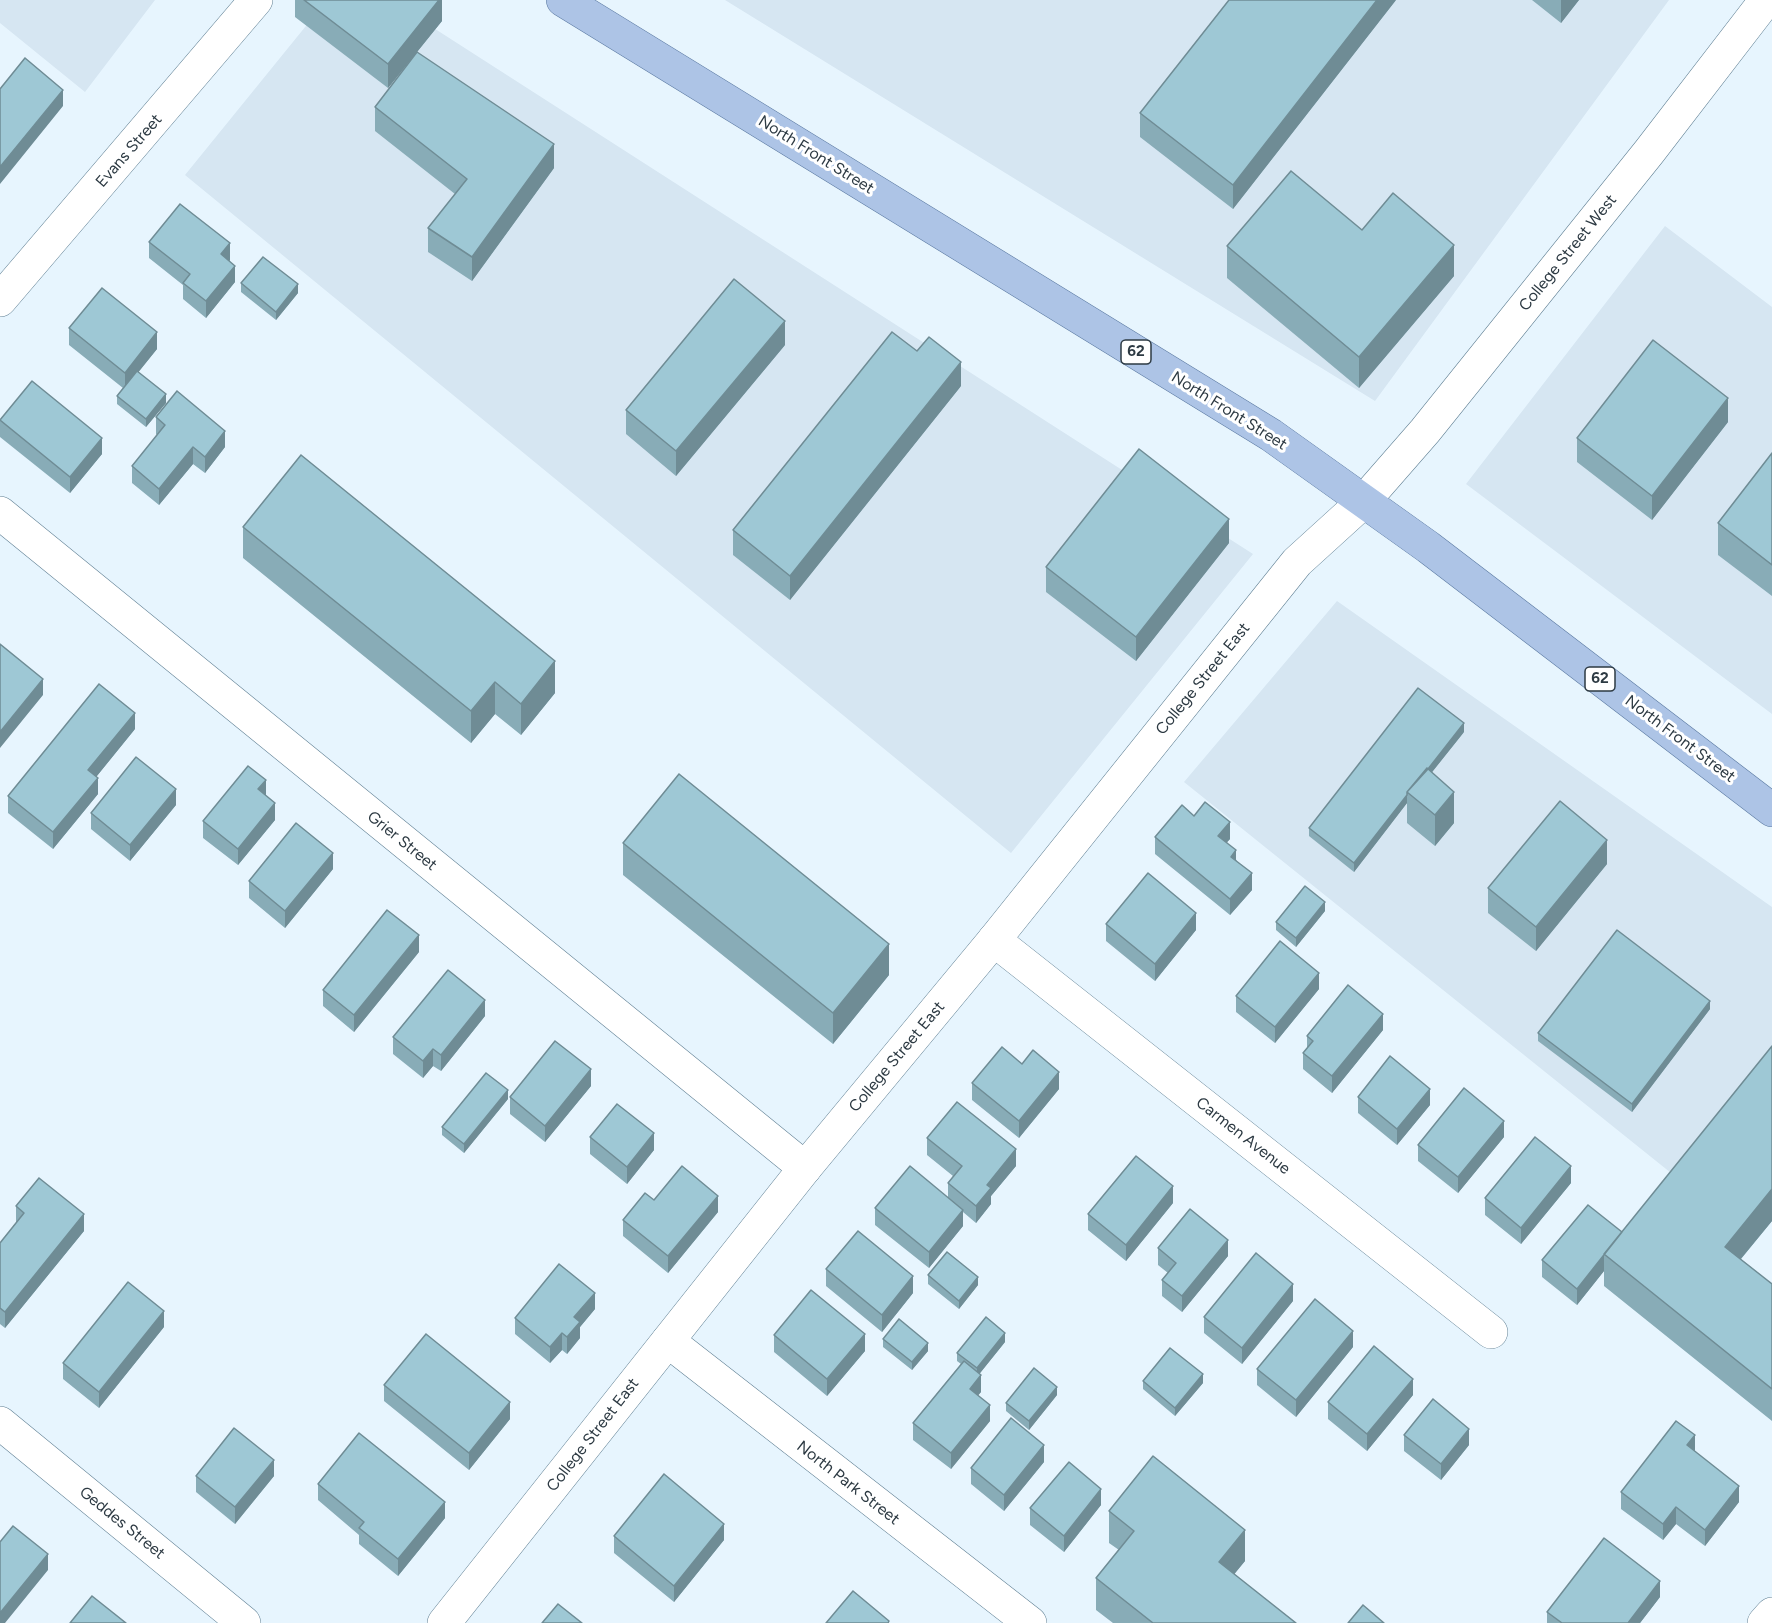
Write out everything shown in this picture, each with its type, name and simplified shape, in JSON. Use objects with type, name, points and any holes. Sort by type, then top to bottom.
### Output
[{"type":"main road","name":"North Front Street","points":[[563,0],[1271,435],[1428,547],[1772,810]]},
{"type":"street","name":"Evans Street","points":[[0,300],[256,0]]},
{"type":"street","name":"College Street West","points":[[1363,502],[1425,431],[1649,152],[1766,0]]},
{"type":"street","name":"College Street East","points":[[444,1623],[805,1168],[994,940],[1297,562],[1363,502]]},
{"type":"street","name":"Grier Street","points":[[0,513],[805,1168]]},
{"type":"street","name":"Carmen Avenue","points":[[994,940],[1491,1332]]},
{"type":"street","name":"North Park Street","points":[[668,1341],[1030,1623]]},
{"type":"street","name":"Geddes Street","points":[[0,1423],[244,1623]]},
{"type":"street","points":[[1764,1623],[1772,1614]]},
{"type":"shaded area","points":[[0,0],[155,0],[85,92],[0,23]]},
{"type":"shaded area","points":[[327,0],[390,0],[1253,554],[1011,853],[185,175]]},
{"type":"shaded area","points":[[725,0],[1669,0],[1375,401]]},
{"type":"shaded area","points":[[1665,226],[1772,307],[1772,714],[1466,484]]},
{"type":"shaded area","points":[[1337,601],[1772,907],[1772,1058],[1676,1177],[1184,782]]},
{"type":"building","points":[[304,0],[439,0],[388,64]]},
{"type":"building","points":[[1229,0],[1377,0],[1233,185],[1140,113]]},
{"type":"building","points":[[417,52],[554,144],[472,257],[428,228],[467,179],[375,107]]},
{"type":"building","points":[[25,58],[63,90],[0,167],[0,89]]},
{"type":"building","points":[[1291,171],[1362,230],[1393,193],[1454,245],[1359,357],[1227,246]]},
{"type":"building","points":[[180,204],[230,243],[221,254],[235,266],[206,301],[183,283],[190,274],[149,242]]},
{"type":"building","points":[[263,257],[298,284],[276,312],[241,283]]},
{"type":"building","points":[[734,279],[785,321],[676,451],[626,410]]},
{"type":"building","points":[[102,288],[157,332],[125,373],[69,328]]},
{"type":"building","points":[[892,332],[917,351],[929,337],[961,362],[790,576],[733,530]]},
{"type":"building","points":[[1653,340],[1728,398],[1652,496],[1577,438]]},
{"type":"building","points":[[137,371],[166,394],[146,419],[117,396]]},
{"type":"building","points":[[32,381],[102,438],[70,477],[0,420]]},
{"type":"building","points":[[177,391],[225,431],[205,457],[193,447],[159,489],[132,466],[165,425],[156,417]]},
{"type":"building","points":[[1139,449],[1229,519],[1136,637],[1046,567]]},
{"type":"building","points":[[1772,453],[1772,565],[1718,523]]},
{"type":"building","points":[[301,455],[555,661],[521,704],[495,682],[471,711],[243,527]]},
{"type":"building","points":[[0,644],[43,679],[0,732]]},
{"type":"building","points":[[99,684],[135,713],[88,770],[98,778],[53,832],[8,796]]},
{"type":"building","points":[[1418,688],[1464,723],[1407,792],[1354,863],[1309,828]]},
{"type":"building","points":[[136,757],[176,789],[130,845],[91,813]]},
{"type":"building","points":[[248,766],[266,780],[258,789],[275,803],[238,849],[203,821]]},
{"type":"building","points":[[1427,768],[1454,792],[1435,815],[1407,792]]},
{"type":"building","points":[[679,774],[889,944],[833,1013],[623,843]]},
{"type":"building","points":[[1560,801],[1607,840],[1536,927],[1488,888]]},
{"type":"building","points":[[1205,802],[1230,822],[1218,836],[1236,850],[1231,857],[1252,873],[1230,899],[1155,837],[1182,805],[1194,816]]},
{"type":"building","points":[[296,823],[333,853],[285,911],[249,881]]},
{"type":"building","points":[[1148,873],[1196,913],[1155,964],[1106,924]]},
{"type":"building","points":[[1305,886],[1325,902],[1296,938],[1276,922]]},
{"type":"building","points":[[387,910],[419,935],[354,1015],[323,990]]},
{"type":"building","points":[[1617,930],[1710,1001],[1632,1104],[1538,1033]]},
{"type":"building","points":[[1280,941],[1319,973],[1275,1027],[1236,996]]},
{"type":"building","points":[[448,970],[485,1000],[441,1055],[433,1049],[423,1061],[393,1037]]},
{"type":"building","points":[[1348,985],[1383,1014],[1332,1076],[1303,1053],[1313,1041],[1307,1036]]},
{"type":"building","points":[[555,1041],[591,1069],[545,1126],[510,1097]]},
{"type":"building","points":[[1772,1046],[1772,1189],[1725,1247],[1772,1284],[1772,1389],[1604,1254]]},
{"type":"building","points":[[1002,1047],[1022,1064],[1033,1050],[1059,1072],[1019,1121],[972,1083]]},
{"type":"building","points":[[1390,1056],[1430,1089],[1397,1129],[1358,1097]]},
{"type":"building","points":[[486,1073],[508,1090],[464,1144],[442,1127]]},
{"type":"building","points":[[1464,1088],[1504,1121],[1458,1177],[1418,1145]]},
{"type":"building","points":[[957,1102],[1016,1149],[987,1185],[991,1188],[976,1206],[948,1183],[962,1166],[927,1138]]},
{"type":"building","points":[[617,1104],[654,1133],[627,1167],[590,1137]]},
{"type":"building","points":[[1535,1137],[1571,1166],[1521,1228],[1485,1198]]},
{"type":"building","points":[[1136,1156],[1173,1186],[1126,1245],[1088,1214]]},
{"type":"building","points":[[682,1166],[718,1196],[668,1256],[623,1220],[645,1193],[654,1200]]},
{"type":"building","points":[[910,1166],[963,1210],[929,1252],[875,1208]]},
{"type":"building","points":[[39,1178],[84,1214],[5,1312],[0,1308],[0,1243],[24,1213],[16,1206]]},
{"type":"building","points":[[1588,1205],[1622,1232],[1577,1289],[1542,1260]]},
{"type":"building","points":[[1190,1209],[1228,1240],[1182,1296],[1162,1280],[1176,1263],[1158,1248]]},
{"type":"building","points":[[858,1231],[913,1276],[882,1315],[826,1269]]},
{"type":"building","points":[[947,1252],[978,1277],[959,1301],[928,1275]]},
{"type":"building","points":[[1256,1253],[1293,1284],[1242,1348],[1204,1317]]},
{"type":"building","points":[[559,1264],[595,1293],[574,1317],[580,1322],[567,1337],[562,1333],[550,1347],[515,1318]]},
{"type":"building","points":[[128,1282],[164,1311],[99,1392],[63,1363]]},
{"type":"building","points":[[811,1290],[865,1334],[827,1379],[774,1335]]},
{"type":"building","points":[[1315,1299],[1353,1331],[1296,1400],[1257,1369]]},
{"type":"building","points":[[986,1317],[1005,1333],[977,1368],[957,1353]]},
{"type":"building","points":[[899,1319],[928,1343],[912,1362],[883,1339]]},
{"type":"building","points":[[426,1334],[510,1402],[469,1453],[384,1385]]},
{"type":"building","points":[[1374,1346],[1413,1379],[1367,1434],[1328,1402]]},
{"type":"building","points":[[1170,1348],[1203,1374],[1175,1408],[1143,1381]]},
{"type":"building","points":[[964,1361],[981,1375],[970,1389],[990,1405],[951,1453],[913,1423]]},
{"type":"building","points":[[1034,1368],[1057,1387],[1029,1421],[1006,1403]]},
{"type":"building","points":[[1433,1399],[1469,1429],[1441,1464],[1404,1435]]},
{"type":"building","points":[[1011,1418],[1044,1445],[1004,1495],[971,1468]]},
{"type":"building","points":[[1676,1421],[1695,1435],[1687,1445],[1739,1486],[1705,1530],[1676,1507],[1663,1524],[1621,1492]]},
{"type":"building","points":[[234,1428],[274,1460],[235,1507],[196,1476]]},
{"type":"building","points":[[359,1433],[445,1502],[398,1559],[359,1528],[364,1522],[318,1484]]},
{"type":"building","points":[[1153,1456],[1245,1530],[1219,1562],[1296,1623],[1153,1623],[1096,1578],[1134,1531],[1109,1511]]},
{"type":"building","points":[[1069,1462],[1101,1489],[1064,1536],[1030,1508]]},
{"type":"building","points":[[664,1474],[724,1524],[674,1586],[614,1536]]},
{"type":"building","points":[[13,1526],[48,1554],[0,1613],[0,1542]]},
{"type":"building","points":[[1604,1538],[1660,1581],[1628,1623],[1562,1623],[1547,1612]]},
{"type":"building","points":[[853,1591],[889,1621],[888,1623],[826,1623]]},
{"type":"building","points":[[92,1596],[126,1623],[70,1623]]},
{"type":"building","points":[[558,1604],[582,1623],[542,1623]]},
{"type":"building","points":[[1363,1605],[1384,1623],[1348,1623]]}]
